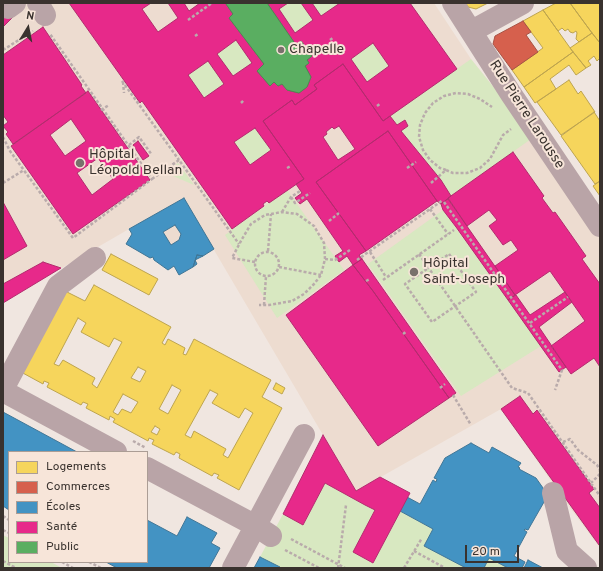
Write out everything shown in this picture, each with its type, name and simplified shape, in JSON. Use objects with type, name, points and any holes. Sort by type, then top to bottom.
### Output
[{"type":"street","name":"Rue Pierre Larousse","points":[[453,3],[600,226]]},
{"type":"street","points":[[472,31],[523,3]]},
{"type":"street","points":[[95,258],[58,286],[3,390],[114,451]]},
{"type":"street","points":[[233,568],[268,534],[304,435]]},
{"type":"street","points":[[148,469],[268,534]]},
{"type":"street","points":[[553,493],[567,551],[586,568]]},
{"type":"path","points":[[188,20],[212,3]]},
{"type":"path","points":[[3,50],[42,20],[102,109],[152,179]]},
{"type":"path","points":[[330,40],[334,37]]},
{"type":"path","points":[[124,93],[123,81],[239,244]]},
{"type":"path","points":[[492,107],[480,99],[468,94],[456,93],[444,96],[433,103],[425,113],[420,125],[419,137],[423,150],[430,160],[440,168],[453,173],[467,173],[480,168],[490,159],[503,135],[508,130]]},
{"type":"path","points":[[240,103],[244,100]]},
{"type":"path","points":[[377,106],[381,103]]},
{"type":"path","points":[[102,109],[109,105]]},
{"type":"path","points":[[3,137],[10,151],[73,238],[179,160]]},
{"type":"path","points":[[129,145],[140,137],[152,155]]},
{"type":"path","points":[[407,168],[416,162]]},
{"type":"path","points":[[287,168],[291,166]]},
{"type":"path","points":[[3,183],[24,170]]},
{"type":"path","points":[[431,182],[446,170]]},
{"type":"path","points":[[282,212],[290,197],[300,191]]},
{"type":"path","points":[[290,197],[295,203],[310,193]]},
{"type":"path","points":[[357,260],[430,209],[444,201],[562,370],[555,390]]},
{"type":"path","points":[[430,209],[448,234]]},
{"type":"path","points":[[254,262],[232,258],[251,224],[265,215],[282,212],[297,214],[314,226],[324,244],[325,259],[321,275],[304,294],[292,301],[269,305],[259,305]]},
{"type":"path","points":[[268,251],[271,214]]},
{"type":"path","points":[[329,220],[339,214]]},
{"type":"path","points":[[383,280],[454,230]]},
{"type":"path","points":[[325,259],[335,260],[350,250]]},
{"type":"path","points":[[268,251],[277,257],[279,267],[274,274],[266,276],[258,273],[254,267],[254,262],[260,253],[268,251]]},
{"type":"path","points":[[370,252],[386,278]]},
{"type":"path","points":[[419,254],[512,388],[528,393],[591,483],[599,491],[600,496]]},
{"type":"path","points":[[449,254],[476,292],[432,322],[405,284],[429,268],[449,254]]},
{"type":"path","points":[[279,267],[321,275]]},
{"type":"path","points":[[264,305],[266,276]]},
{"type":"path","points":[[366,281],[370,278]]},
{"type":"path","points":[[530,323],[568,297]]},
{"type":"path","points":[[404,334],[407,331]]},
{"type":"path","points":[[440,388],[445,384]]},
{"type":"path","points":[[453,395],[471,425]]},
{"type":"path","points":[[562,442],[570,439],[578,450],[597,465],[600,470],[599,475],[591,483]]},
{"type":"path","points":[[338,566],[346,505]]},
{"type":"path","points":[[320,568],[274,544],[268,534],[280,533],[338,566],[345,568]]},
{"type":"path","points":[[404,568],[422,538]]},
{"type":"path","points":[[414,551],[445,568]]},
{"type":"path","points":[[3,561],[14,567]]},
{"type":"path","points":[[64,563],[73,568]]},
{"type":"path","points":[[91,563],[101,568]]},
{"type":"shaded area","name":"Hôpital Saint-Joseph","points":[[3,3],[434,3],[471,59],[520,122],[600,239],[600,548],[565,501],[501,409],[356,491],[214,250],[203,256],[197,255],[193,267],[179,275],[174,266],[168,270],[154,260],[153,257],[150,258],[126,244],[132,234],[129,229],[3,302]]},
{"type":"green space","points":[[288,3],[301,3],[313,20],[295,33],[279,9]]},
{"type":"green space","points":[[312,3],[340,3],[321,16]]},
{"type":"green space","points":[[236,40],[252,63],[233,76],[217,54]]},
{"type":"green space","points":[[373,43],[389,66],[367,82],[351,59]]},
{"type":"green space","points":[[471,59],[503,99],[531,139],[451,196],[441,180],[401,131],[405,120],[397,125],[390,116]]},
{"type":"green space","points":[[208,61],[224,84],[204,98],[188,75]]},
{"type":"green space","points":[[255,128],[271,150],[250,165],[234,142]]},
{"type":"green space","points":[[178,163],[194,185],[173,176],[170,169]]},
{"type":"green space","points":[[287,190],[344,270],[277,318],[225,235]]},
{"type":"green space","points":[[443,210],[541,346],[461,396],[368,264]]},
{"type":"green space","points":[[325,483],[375,510],[353,552],[373,563],[400,511],[433,529],[424,546],[466,568],[280,568],[260,557],[283,514],[303,525]]},
{"type":"green space","points":[[3,535],[8,538],[8,563],[53,563],[62,568],[3,568]]},
{"type":"green space","points":[[489,558],[507,568],[484,568]]},
{"type":"building: Logements","points":[[466,3],[488,3],[476,9],[468,7]]},
{"type":"building: Logements","points":[[556,3],[570,3],[592,33],[579,42],[576,39],[576,31],[573,33],[568,29],[565,31],[562,28],[558,31],[543,10]]},
{"type":"building: Logements","points":[[570,3],[600,3],[600,43],[592,33]]},
{"type":"building: Logements","points":[[543,10],[573,52],[524,87],[512,70],[543,48],[523,21]]},
{"type":"building: Logements","points":[[592,33],[600,43],[600,58],[597,61],[594,56],[588,61],[591,65],[586,68],[570,48]]},
{"type":"building: Logements","points":[[573,52],[586,68],[576,75],[569,65],[550,79],[556,89],[535,103],[524,87]]},
{"type":"building: Logements","points":[[569,80],[578,94],[581,91],[595,112],[561,135],[537,102]]},
{"type":"building: Logements","points":[[594,112],[600,121],[600,181],[595,184],[561,136]]},
{"type":"building: Logements","points":[[600,181],[600,196],[593,186]]},
{"type":"building: Logements","points":[[111,254],[158,279],[149,295],[102,270]]},
{"type":"building: Logements","points":[[94,285],[171,327],[162,343],[165,345],[168,339],[185,348],[183,354],[186,355],[194,339],[271,380],[262,397],[282,408],[239,490],[217,478],[219,475],[214,473],[212,476],[179,458],[180,454],[176,452],[174,455],[152,444],[154,440],[149,438],[148,441],[113,422],[115,419],[110,416],[109,420],[86,408],[88,404],[83,402],[81,405],[47,387],[49,383],[44,381],[43,384],[21,372],[65,291],[85,301]],"holes":[[[78,318],[86,323],[81,332],[109,347],[114,338],[122,342],[97,388],[92,384],[95,378],[63,360],[59,366],[54,364]],[[138,367],[146,371],[140,382],[131,378]],[[172,385],[181,390],[168,414],[159,409]],[[210,390],[218,394],[212,403],[239,418],[245,408],[253,413],[228,458],[223,455],[226,449],[194,431],[191,438],[185,435]],[[123,394],[138,402],[131,413],[122,409],[118,415],[113,412]],[[155,426],[160,429],[157,435],[151,432]]]},
{"type":"building: Logements","points":[[276,383],[285,388],[282,394],[273,389]]},
{"type":"building: Commerces","points":[[523,21],[531,32],[526,35],[538,52],[512,70],[493,44],[495,36]]},
{"type":"building: Écoles","points":[[184,198],[214,249],[203,256],[197,255],[193,267],[179,275],[174,266],[168,270],[154,260],[153,257],[150,258],[126,244],[132,234],[129,229]],"holes":[[[175,225],[181,234],[179,240],[171,245],[163,232]]]},
{"type":"building: Écoles","points":[[197,255],[203,256],[195,260]]},
{"type":"building: Écoles","points":[[195,260],[197,264],[193,267]]},
{"type":"building: Écoles","points":[[3,412],[75,451],[8,451],[8,509],[3,506]]},
{"type":"building: Écoles","points":[[471,443],[489,453],[492,447],[521,463],[518,467],[520,468],[519,469],[536,478],[548,495],[528,530],[524,530],[527,532],[514,556],[525,562],[522,568],[508,568],[489,558],[484,568],[466,568],[424,546],[433,529],[400,511],[407,497],[420,504],[433,480],[436,482],[437,479],[434,478],[445,458]]},
{"type":"building: Écoles","points":[[187,517],[217,533],[211,543],[220,548],[209,568],[117,568],[108,563],[148,563],[148,521],[177,536]]},
{"type":"building: Écoles","points":[[260,557],[280,567],[280,568],[254,568]]},
{"type":"building: Écoles","points":[[528,560],[543,568],[524,568]]},
{"type":"building: Santé","points":[[3,3],[14,16],[3,27]]},
{"type":"building: Santé","points":[[69,3],[151,3],[142,9],[158,32],[178,18],[168,3],[184,3],[189,11],[200,3],[227,3],[226,4],[233,14],[229,18],[264,64],[257,71],[270,86],[274,82],[278,86],[282,84],[287,90],[299,93],[307,87],[311,77],[305,66],[309,63],[307,60],[312,56],[301,41],[296,45],[267,3],[288,3],[279,9],[295,33],[313,20],[301,3],[312,3],[321,16],[340,3],[410,3],[457,69],[383,121],[343,64],[314,85],[317,89],[295,105],[292,100],[263,121],[304,179],[269,203],[267,201],[263,204],[264,206],[232,229],[142,101],[140,103]],"holes":[[[236,40],[252,63],[233,76],[217,54]],[[373,43],[389,66],[367,82],[351,59]],[[208,61],[224,84],[204,98],[188,75]],[[255,128],[271,150],[250,165],[234,142]]]},
{"type":"building: Santé","points":[[43,27],[86,93],[13,144],[6,134],[8,132],[3,126],[8,122],[3,115],[3,55]]},
{"type":"building: Santé","points":[[343,64],[383,121],[390,116],[397,125],[405,120],[408,126],[401,131],[441,180],[451,196],[441,204],[437,201],[388,131],[316,182],[366,251],[359,255],[362,259],[353,265],[347,256],[339,262],[335,256],[343,251],[307,199],[300,204],[295,198],[302,193],[296,184],[304,179],[263,121],[292,100],[295,105],[317,89],[314,85]],"holes":[[[339,126],[355,149],[338,160],[323,137],[332,127],[334,129]]]},
{"type":"building: Santé","name":"Hôpital Léopold Bellan","points":[[88,91],[150,180],[73,234],[11,146]],"holes":[[[71,119],[86,141],[65,156],[50,135]],[[98,158],[113,179],[92,195],[77,173]]]},
{"type":"building: Santé","points":[[388,131],[437,201],[366,251],[316,182]]},
{"type":"building: Santé","points":[[138,141],[149,156],[143,160],[133,145]]},
{"type":"building: Santé","points":[[513,152],[544,196],[542,198],[553,213],[555,212],[586,256],[582,259],[600,284],[600,367],[594,358],[571,374],[551,346],[585,321],[550,271],[515,295],[495,266],[518,250],[511,240],[503,245],[489,226],[497,220],[489,210],[467,226],[448,198]]},
{"type":"building: Santé","points":[[448,199],[515,295],[508,300],[443,210],[441,204]]},
{"type":"building: Santé","points":[[3,202],[27,246],[3,260]]},
{"type":"building: Santé","points":[[362,259],[456,393],[449,398],[353,265]]},
{"type":"building: Santé","points":[[43,262],[61,268],[3,303],[3,284]]},
{"type":"building: Santé","points":[[353,265],[449,398],[378,446],[286,315]]},
{"type":"building: Santé","points":[[565,292],[572,302],[539,327],[566,367],[559,372],[508,300],[516,295],[530,315]]},
{"type":"building: Santé","points":[[520,396],[533,414],[537,410],[594,489],[589,493],[600,508],[599,545],[501,409]]},
{"type":"building: Santé","points":[[323,435],[356,491],[380,477],[410,493],[373,563],[353,552],[375,510],[325,483],[303,525],[283,514]]},
{"type":"building: Public","name":"Chapelle","points":[[267,3],[296,45],[301,41],[312,56],[307,60],[309,63],[305,66],[311,77],[307,87],[299,93],[287,90],[282,84],[278,86],[274,82],[270,86],[257,71],[264,64],[229,18],[233,14],[226,4]]},
{"type":"place","name":"Chapelle","points":[[281,50]]},
{"type":"place","name":"Hôpital Léopold Bellan","points":[[80,163]]},
{"type":"place","name":"Hôpital Saint-Joseph","points":[[414,272]]}]
